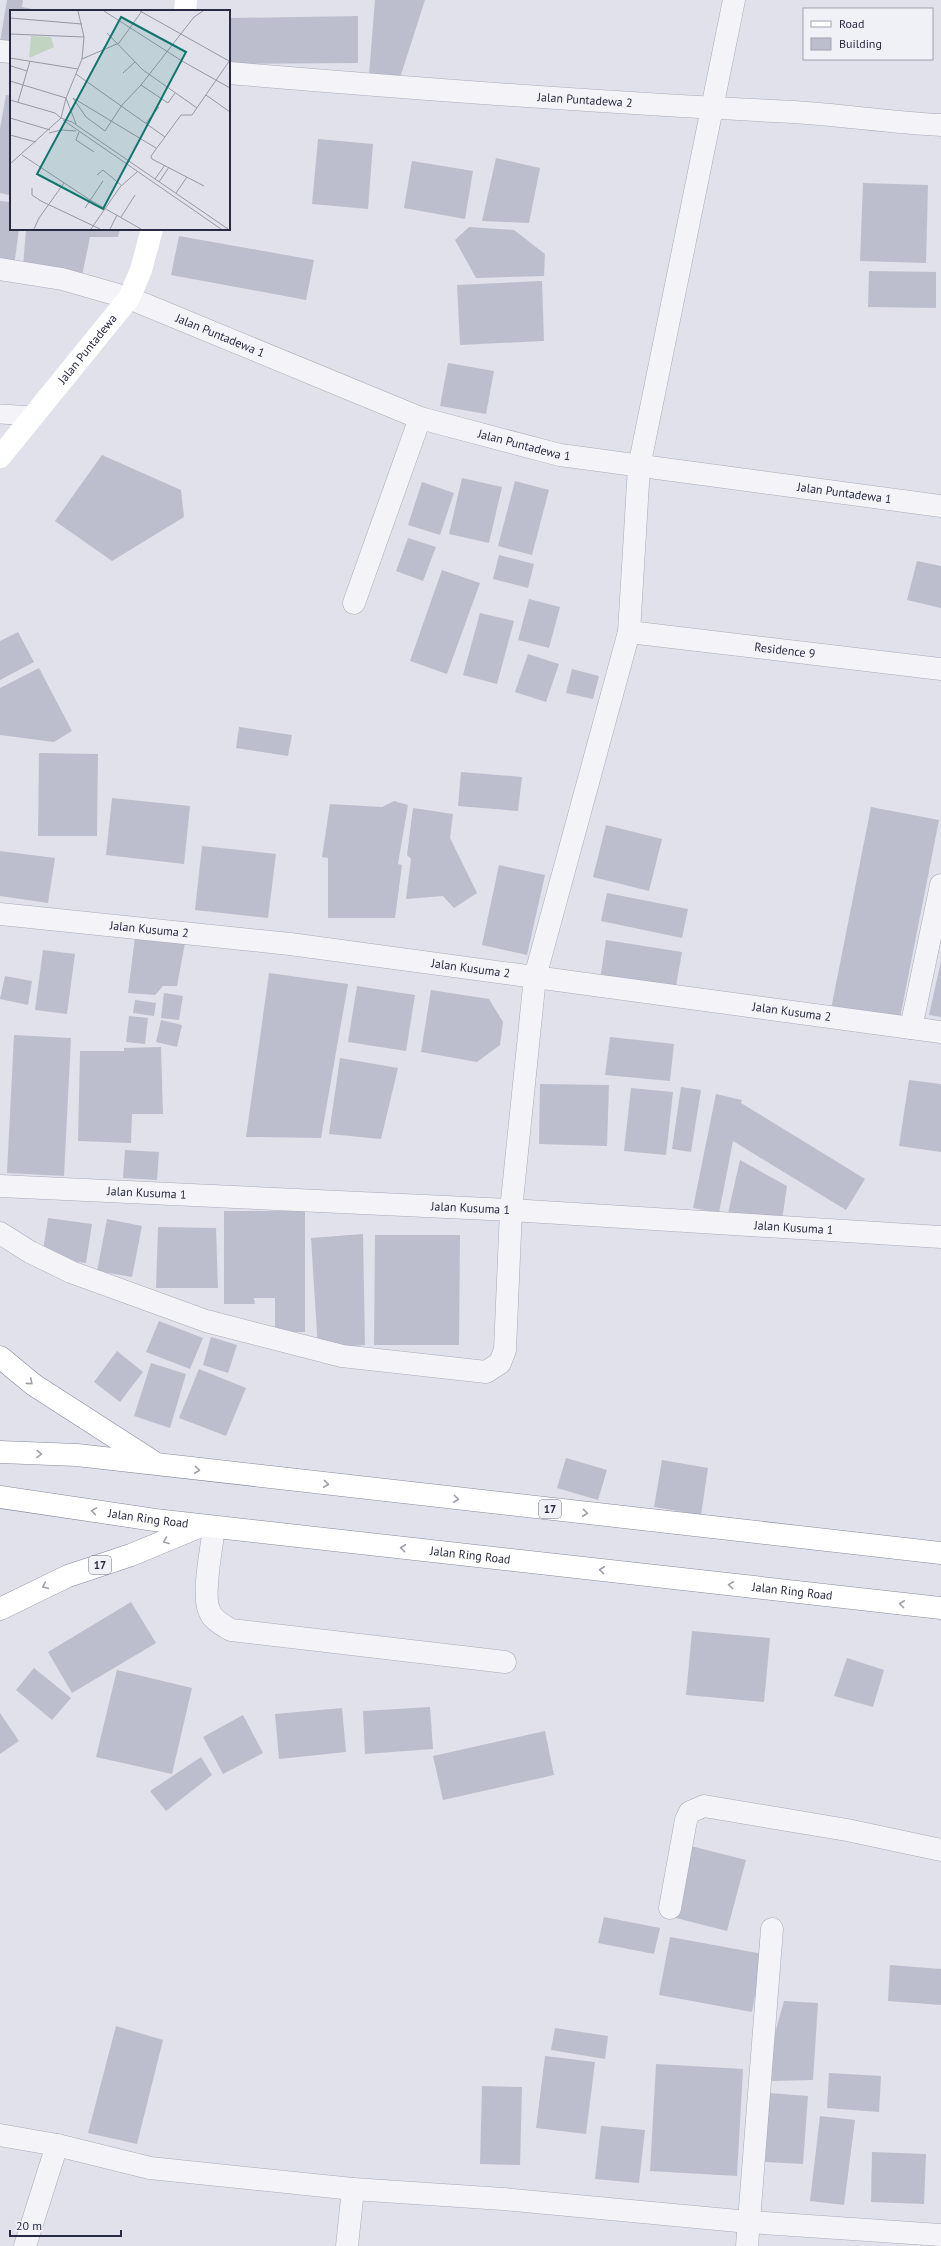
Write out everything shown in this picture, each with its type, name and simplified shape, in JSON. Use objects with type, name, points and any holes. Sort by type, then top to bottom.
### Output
[{"type":"main road","points":[[185,10],[186,0]]},
{"type":"main road","name":"Jalan Puntadewa","points":[[0,457],[129,298],[141,270],[152,230]]},
{"type":"main road","points":[[0,1356],[34,1386],[158,1466]]},
{"type":"main road","name":"17","points":[[0,1452],[77,1455],[158,1466],[941,1553]]},
{"type":"main road","name":"Jalan Ring Road","points":[[0,1497],[208,1526],[941,1608]]},
{"type":"main road","name":"17","points":[[0,1609],[68,1576],[131,1555],[208,1526]]},
{"type":"street","points":[[0,1233],[30,1252],[71,1272],[206,1321],[342,1356],[486,1372],[500,1363],[505,1350],[511,1210],[535,977],[629,632],[639,467],[734,0]]},
{"type":"street","points":[[0,51],[10,52]]},
{"type":"street","name":"Jalan Puntadewa 2","points":[[230,73],[484,94],[712,109],[796,112],[941,125]]},
{"type":"street","name":"Jalan Puntadewa 1","points":[[0,269],[62,279],[129,298],[420,418],[560,455],[639,467],[941,506]]},
{"type":"street","points":[[354,603],[420,418]]},
{"type":"street","name":"Residence 9","points":[[629,632],[941,669]]},
{"type":"street","points":[[911,1028],[941,885]]},
{"type":"street","name":"Jalan Kusuma 2","points":[[0,914],[290,944],[941,1032]]},
{"type":"street","name":"Jalan Kusuma 1","points":[[0,1186],[511,1210],[941,1237]]},
{"type":"street","points":[[208,1526],[206,1596],[209,1611],[218,1622],[231,1630],[505,1662]]},
{"type":"street","points":[[670,1908],[686,1820],[690,1812],[704,1806],[847,1830],[941,1850]]},
{"type":"street","points":[[747,2246],[772,1929]]},
{"type":"street","points":[[0,2135],[57,2145],[150,2168],[352,2189],[503,2199],[749,2222],[941,2234]]},
{"type":"street","points":[[25,2246],[57,2145]]},
{"type":"street","points":[[347,2246],[352,2189]]},
{"type":"lane","points":[[0,414],[32,416]]},
{"type":"building","points":[[7,0],[23,0],[22,7],[37,10],[10,10],[10,46],[0,42]]},
{"type":"building","points":[[375,0],[425,0],[398,84],[369,75]]},
{"type":"building","points":[[358,16],[358,63],[230,64],[231,18]]},
{"type":"building","points":[[6,95],[10,96],[9,195],[0,193],[0,129]]},
{"type":"building","points":[[318,139],[373,144],[368,209],[312,204]]},
{"type":"building","points":[[496,158],[540,168],[529,223],[482,221]]},
{"type":"building","points":[[412,161],[473,171],[465,219],[404,208]]},
{"type":"building","points":[[863,183],[928,185],[926,263],[860,261]]},
{"type":"building","points":[[0,201],[10,202],[10,230],[19,230],[14,267],[0,266]]},
{"type":"building","points":[[469,227],[514,230],[545,254],[544,276],[476,278],[455,240]]},
{"type":"building","points":[[26,230],[120,230],[118,237],[90,237],[82,276],[23,267]]},
{"type":"building","points":[[179,236],[314,260],[306,300],[171,275]]},
{"type":"building","points":[[869,271],[936,272],[936,308],[868,307]]},
{"type":"building","points":[[542,281],[544,341],[460,345],[457,285]]},
{"type":"building","points":[[448,363],[494,371],[486,414],[440,406]]},
{"type":"building","points":[[102,455],[181,490],[184,517],[112,561],[55,521]]},
{"type":"building","points":[[462,478],[502,487],[489,543],[449,534]]},
{"type":"building","points":[[515,481],[549,490],[532,555],[498,546]]},
{"type":"building","points":[[422,482],[454,493],[440,535],[408,525]]},
{"type":"building","points":[[408,538],[436,547],[423,581],[396,571]]},
{"type":"building","points":[[499,555],[534,564],[528,588],[493,579]]},
{"type":"building","points":[[917,561],[941,566],[941,608],[907,600]]},
{"type":"building","points":[[442,570],[480,583],[447,674],[410,661]]},
{"type":"building","points":[[529,599],[560,607],[549,648],[518,640]]},
{"type":"building","points":[[480,613],[514,621],[497,684],[463,675]]},
{"type":"building","points":[[18,632],[34,662],[0,680],[0,641]]},
{"type":"building","points":[[528,654],[559,664],[546,702],[515,692]]},
{"type":"building","points":[[39,668],[72,731],[54,742],[0,735],[0,688]]},
{"type":"building","points":[[572,669],[599,676],[593,699],[566,693]]},
{"type":"building","points":[[239,727],[292,735],[288,756],[236,748]]},
{"type":"building","points":[[39,753],[98,754],[97,836],[38,836]]},
{"type":"building","points":[[461,772],[522,777],[518,811],[458,806]]},
{"type":"building","points":[[112,798],[190,806],[184,864],[106,855]]},
{"type":"building","points":[[394,801],[408,805],[398,864],[402,865],[395,918],[328,918],[328,858],[322,857],[330,804],[382,807]]},
{"type":"building","points":[[871,807],[939,820],[900,1018],[831,1009]]},
{"type":"building","points":[[413,808],[453,814],[450,838],[477,893],[454,908],[443,896],[406,899],[411,859],[407,855]]},
{"type":"building","points":[[606,825],[662,839],[649,891],[593,877]]},
{"type":"building","points":[[202,846],[276,854],[268,918],[195,910]]},
{"type":"building","points":[[0,851],[55,858],[48,903],[0,896]]},
{"type":"building","points":[[499,865],[545,875],[527,955],[482,945]]},
{"type":"building","points":[[607,893],[688,909],[682,938],[601,921]]},
{"type":"building","points":[[135,937],[185,943],[177,986],[163,986],[155,995],[128,993]]},
{"type":"building","points":[[606,940],[682,952],[675,992],[600,980]]},
{"type":"building","points":[[43,950],[75,954],[67,1014],[35,1010]]},
{"type":"building","points":[[941,961],[941,1017],[929,1015]]},
{"type":"building","points":[[269,973],[348,984],[321,1138],[246,1137]]},
{"type":"building","points":[[5,976],[32,981],[28,1005],[0,999]]},
{"type":"building","points":[[357,986],[415,995],[406,1051],[348,1042]]},
{"type":"building","points":[[431,990],[489,999],[503,1022],[500,1045],[477,1062],[421,1052]]},
{"type":"building","points":[[164,993],[183,996],[179,1020],[161,1018]]},
{"type":"building","points":[[135,1000],[156,1003],[154,1016],[133,1013]]},
{"type":"building","points":[[129,1016],[148,1018],[145,1044],[126,1042]]},
{"type":"building","points":[[161,1020],[182,1025],[177,1047],[156,1042]]},
{"type":"building","points":[[14,1035],[71,1038],[64,1176],[7,1173]]},
{"type":"building","points":[[610,1037],[674,1044],[670,1081],[605,1075]]},
{"type":"building","points":[[161,1047],[163,1114],[132,1114],[131,1143],[78,1141],[80,1051],[124,1051],[124,1048]]},
{"type":"building","points":[[340,1058],[398,1068],[381,1139],[329,1134]]},
{"type":"building","points":[[909,1080],[941,1084],[941,1152],[899,1146]]},
{"type":"building","points":[[540,1084],[609,1085],[607,1146],[539,1144]]},
{"type":"building","points":[[681,1087],[701,1090],[691,1152],[672,1149]]},
{"type":"building","points":[[631,1088],[673,1092],[666,1155],[624,1151]]},
{"type":"building","points":[[716,1094],[742,1100],[741,1103],[865,1179],[846,1210],[733,1141],[719,1213],[693,1208]]},
{"type":"building","points":[[125,1150],[159,1152],[157,1180],[123,1178]]},
{"type":"building","points":[[740,1160],[787,1186],[782,1220],[728,1213]]},
{"type":"building","points":[[224,1211],[305,1211],[305,1332],[275,1332],[275,1298],[254,1298],[255,1304],[224,1304]]},
{"type":"building","points":[[48,1218],[92,1224],[86,1263],[42,1257]]},
{"type":"building","points":[[107,1219],[142,1226],[132,1277],[97,1271]]},
{"type":"building","points":[[158,1227],[216,1228],[218,1288],[156,1288]]},
{"type":"building","points":[[363,1234],[365,1345],[318,1349],[311,1238]]},
{"type":"building","points":[[375,1235],[460,1235],[459,1345],[374,1345]]},
{"type":"building","points":[[159,1321],[203,1338],[190,1369],[146,1352]]},
{"type":"building","points":[[211,1337],[237,1345],[228,1373],[203,1365]]},
{"type":"building","points":[[117,1351],[143,1372],[120,1402],[94,1382]]},
{"type":"building","points":[[151,1363],[186,1374],[170,1428],[134,1416]]},
{"type":"building","points":[[199,1369],[246,1388],[226,1436],[179,1418]]},
{"type":"building","points":[[566,1458],[607,1470],[598,1500],[557,1488]]},
{"type":"building","points":[[662,1460],[708,1468],[701,1515],[654,1507]]},
{"type":"building","points":[[131,1602],[156,1643],[72,1693],[48,1652]]},
{"type":"building","points":[[692,1631],[770,1638],[764,1702],[686,1695]]},
{"type":"building","points":[[847,1658],[884,1670],[873,1707],[834,1696]]},
{"type":"building","points":[[34,1668],[71,1698],[52,1720],[16,1690]]},
{"type":"building","points":[[117,1670],[192,1688],[172,1774],[96,1757]]},
{"type":"building","points":[[430,1707],[433,1749],[365,1754],[363,1711]]},
{"type":"building","points":[[342,1708],[346,1752],[279,1759],[275,1714]]},
{"type":"building","points":[[0,1713],[19,1741],[0,1754]]},
{"type":"building","points":[[243,1715],[263,1753],[223,1774],[203,1737]]},
{"type":"building","points":[[545,1731],[554,1775],[443,1800],[433,1756]]},
{"type":"building","points":[[201,1757],[212,1775],[166,1811],[150,1791]]},
{"type":"building","points":[[691,1846],[746,1860],[727,1931],[672,1917]]},
{"type":"building","points":[[604,1917],[660,1928],[654,1954],[598,1943]]},
{"type":"building","points":[[670,1937],[763,1954],[752,2012],[659,1995]]},
{"type":"building","points":[[890,1965],[941,1969],[941,2005],[888,2001]]},
{"type":"building","points":[[784,2001],[818,2003],[813,2080],[772,2081],[768,2058]]},
{"type":"building","points":[[116,2026],[163,2040],[137,2144],[88,2133]]},
{"type":"building","points":[[555,2028],[608,2036],[605,2059],[551,2050]]},
{"type":"building","points":[[545,2056],[595,2062],[586,2134],[536,2128]]},
{"type":"building","points":[[656,2064],[743,2069],[737,2176],[650,2171]]},
{"type":"building","points":[[829,2073],[881,2076],[879,2112],[827,2108]]},
{"type":"building","points":[[482,2086],[522,2087],[520,2165],[480,2164]]},
{"type":"building","points":[[769,2093],[808,2096],[803,2164],[765,2162]]},
{"type":"building","points":[[820,2116],[855,2120],[844,2205],[810,2201]]},
{"type":"building","points":[[601,2126],[645,2130],[639,2183],[595,2179]]},
{"type":"building","points":[[872,2152],[926,2154],[924,2204],[871,2202]]}]
